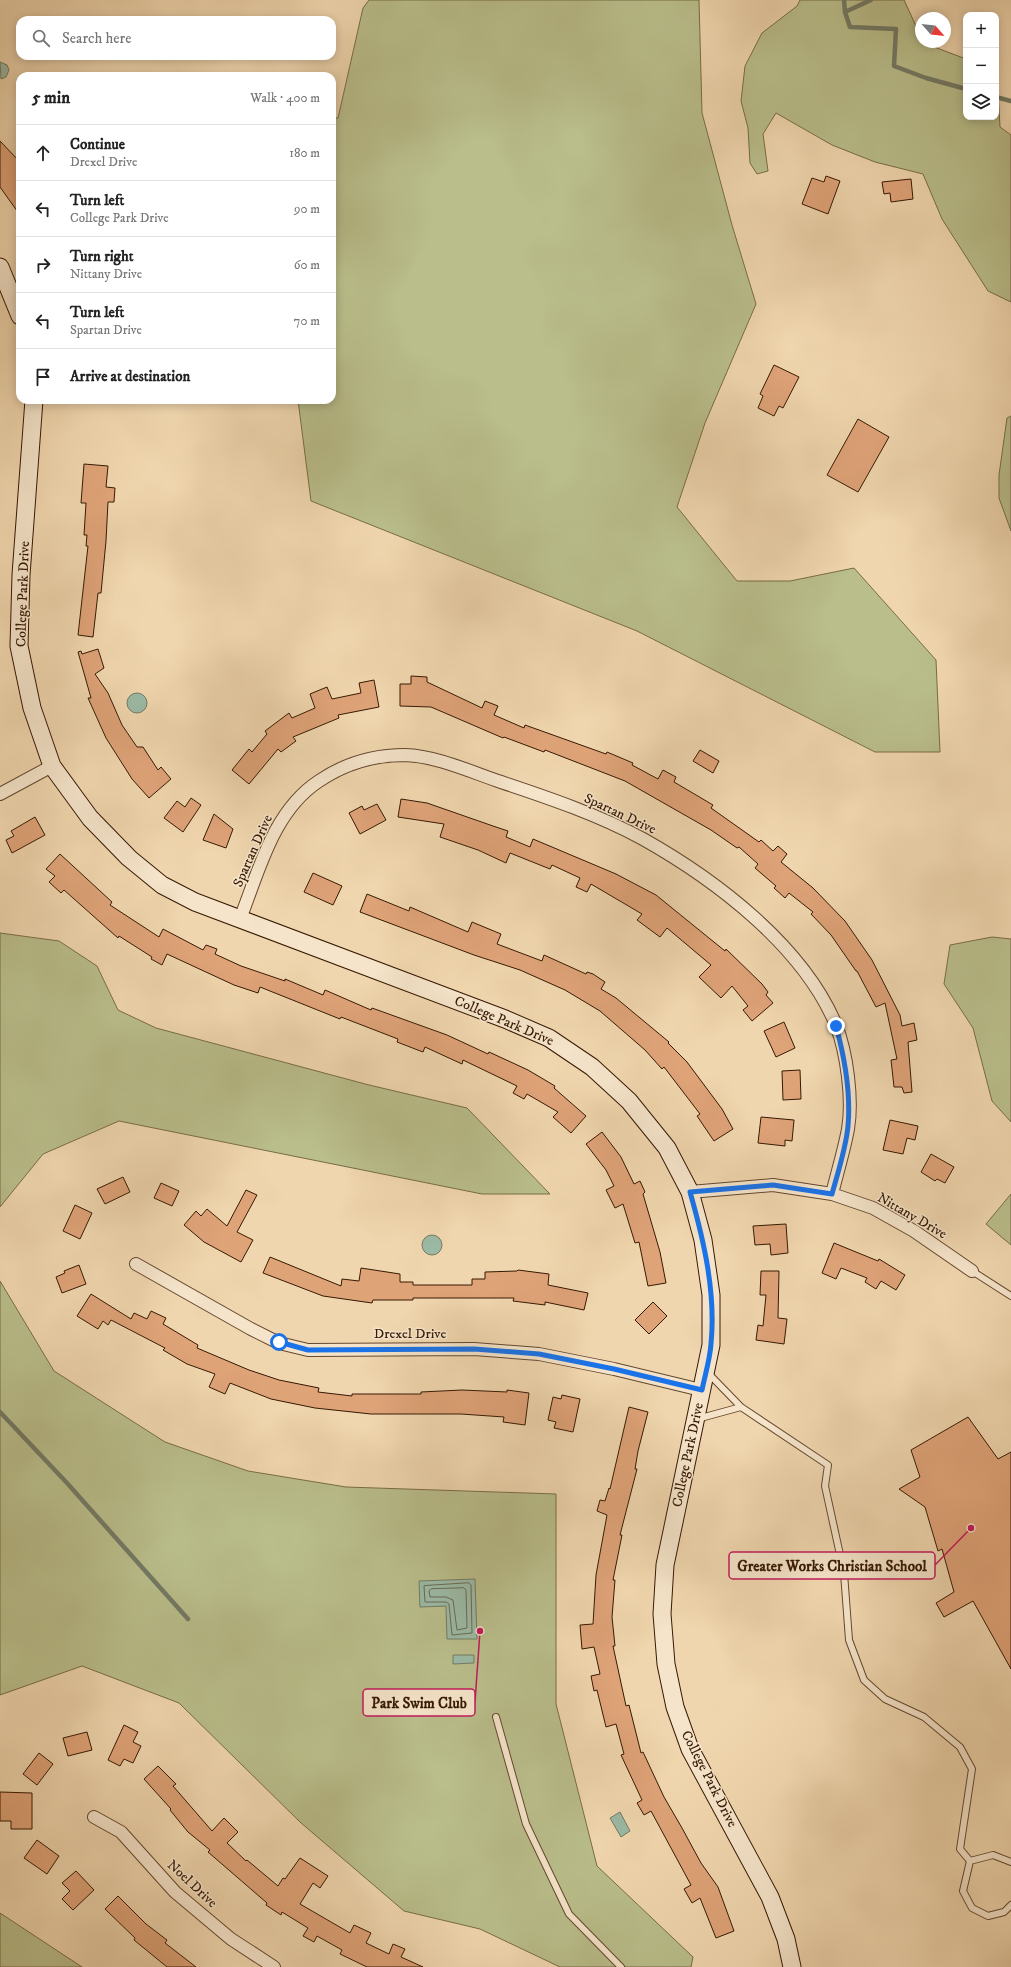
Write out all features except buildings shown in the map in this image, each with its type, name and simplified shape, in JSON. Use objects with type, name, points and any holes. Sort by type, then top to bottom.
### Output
[{"type":"street","points":[[0,268],[16,306]]},
{"type":"street","name":"College Park Drive","points":[[34,404],[21,575],[20,646],[32,708],[52,766],[90,818],[129,858],[162,886],[195,902],[505,1019],[549,1038],[592,1067],[629,1101],[667,1148],[690,1192],[703,1240],[711,1295],[711,1345],[665,1565],[662,1614],[666,1664],[675,1707],[690,1749],[770,1897],[786,1939],[792,1967]]},
{"type":"street","name":"Spartan Drive","points":[[240,919],[276,827],[297,798],[318,781],[344,767],[376,757],[407,755],[439,761],[538,794],[602,820],[643,839],[732,899],[772,934],[801,966],[820,996],[836,1026],[844,1055],[849,1088],[848,1127],[832,1194]]},
{"type":"street","points":[[0,794],[52,766]]},
{"type":"street","name":"Nittany Drive","points":[[690,1192],[773,1185],[832,1194],[873,1208],[914,1231],[972,1271]]},
{"type":"street","name":"Drexel Drive","points":[[136,1264],[251,1329],[279,1342],[308,1350],[474,1349],[539,1354],[614,1369],[702,1390]]},
{"type":"street","name":"Noel Drive","points":[[94,1817],[121,1832],[175,1892],[231,1939],[274,1967]]},
{"type":"lane","points":[[972,1271],[1011,1296]]},
{"type":"lane","points":[[706,1371],[741,1407],[828,1465],[825,1486],[844,1573],[848,1640],[864,1680],[885,1698],[924,1717],[960,1747],[972,1769],[960,1849],[970,1861]]},
{"type":"lane","points":[[695,1419],[741,1407]]},
{"type":"lane","points":[[496,1717],[526,1824],[569,1914],[621,1967]]},
{"type":"lane","points":[[970,1861],[993,1855],[1011,1862]]},
{"type":"lane","points":[[970,1861],[963,1891],[972,1908],[988,1916],[1004,1912],[1011,1905]]},
{"type":"green space","points":[[369,0],[699,0],[702,113],[732,225],[756,304],[705,423],[677,507],[737,581],[790,581],[854,568],[936,660],[940,752],[875,752],[637,631],[311,501],[299,404],[336,404],[336,118],[338,118],[363,8]]},
{"type":"green space","points":[[800,0],[904,0],[915,24],[915,48],[937,48],[963,58],[963,120],[999,120],[999,109],[1000,127],[1011,135],[1011,302],[988,291],[942,219],[923,174],[875,162],[832,145],[776,113],[763,134],[768,171],[757,174],[750,163],[748,128],[741,101],[745,66],[762,33],[797,6]]},
{"type":"green space","points":[[1011,416],[1011,531],[999,498],[999,475],[1007,418]]},
{"type":"green space","points":[[0,933],[59,941],[97,966],[118,1010],[156,1028],[369,1085],[467,1108],[550,1194],[482,1194],[119,1121],[43,1154],[0,1207]]},
{"type":"green space","points":[[992,937],[1011,939],[1011,1122],[992,1101],[973,1028],[944,984],[950,945]]},
{"type":"green space","points":[[1011,1194],[1011,1245],[986,1224]]},
{"type":"green space","points":[[0,1281],[54,1371],[165,1442],[248,1471],[346,1487],[556,1494],[556,1704],[597,1866],[693,1957],[691,1967],[560,1967],[480,1929],[404,1911],[300,1822],[179,1703],[82,1666],[0,1695]]},
{"type":"green space","points":[[0,1913],[82,1967],[0,1967]]},
{"type":"water","points":[[0,62],[7,65],[9,70],[6,77],[1,79]]},
{"type":"water","points":[[137,693],[144,696],[147,703],[144,710],[137,713],[130,710],[127,703],[130,696]]},
{"type":"water","points":[[432,1235],[439,1238],[442,1245],[439,1252],[432,1255],[425,1252],[422,1245],[425,1238]]},
{"type":"water","points":[[475,1579],[477,1639],[447,1639],[446,1606],[420,1607],[419,1581]]},
{"type":"water","points":[[453,1655],[474,1655],[474,1663],[453,1664]]},
{"type":"water","points":[[620,1812],[630,1831],[621,1837],[610,1818]]},
{"type":"waterway","points":[[844,0],[845,12],[850,27],[896,29],[894,66],[926,78],[963,88]]},
{"type":"waterway","points":[[845,12],[871,0]]},
{"type":"waterway","points":[[999,98],[1011,101]]},
{"type":"waterway","points":[[0,1412],[67,1483],[188,1619]]},
{"type":"place","name":"Greater Works Christian School","points":[[971,1528]]},
{"type":"place","name":"Park Swim Club","points":[[480,1631]]},
{"type":"route","points":[[279,1342],[308,1350],[474,1349],[539,1354],[614,1369],[702,1390],[711,1345],[711,1295],[703,1240],[690,1192],[773,1185],[832,1194],[848,1127],[849,1088],[844,1055],[836,1026]]}]
